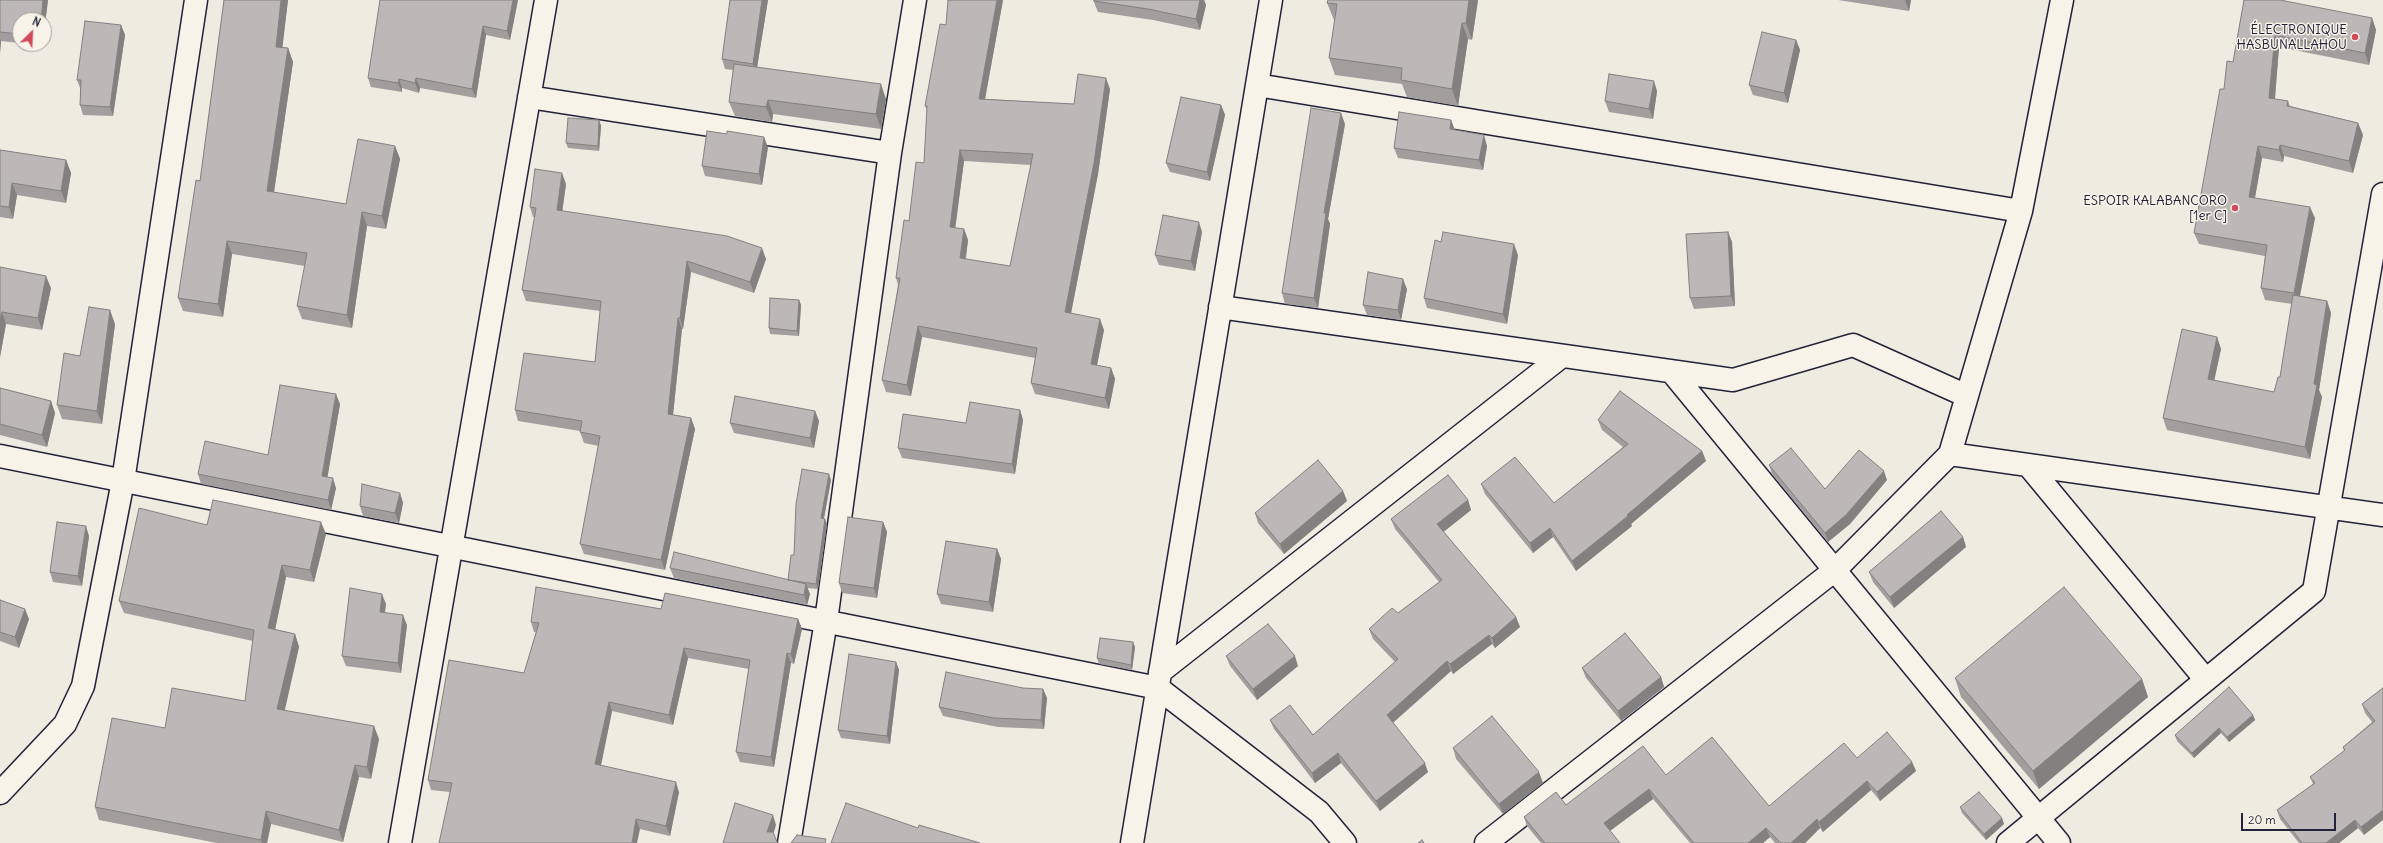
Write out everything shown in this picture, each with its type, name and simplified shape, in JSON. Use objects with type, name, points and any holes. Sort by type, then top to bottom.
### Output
[{"type":"street","points":[[0,793],[65,724],[83,686],[123,481],[196,0]]},
{"type":"street","points":[[400,843],[546,0]]},
{"type":"street","points":[[789,843],[826,621],[890,154],[915,0]]},
{"type":"street","points":[[1132,843],[1271,0]]},
{"type":"street","points":[[1486,843],[1835,570],[1950,454],[2021,212],[2062,0]]},
{"type":"street","points":[[1257,85],[2021,212]]},
{"type":"street","points":[[529,97],[890,154]]},
{"type":"street","points":[[2008,843],[2314,591],[2383,194]]},
{"type":"street","points":[[1220,307],[1733,380],[1853,345],[1967,396]]},
{"type":"street","points":[[1159,680],[1562,356]]},
{"type":"street","points":[[1671,371],[2059,843]]},
{"type":"street","points":[[1950,454],[2383,515]]},
{"type":"street","points":[[0,456],[826,621],[1159,680],[1319,812],[1345,843]]},
{"type":"street","points":[[2028,465],[2206,680]]},
{"type":"building","points":[[0,0],[43,0],[42,12],[12,12],[12,33],[0,32]]},
{"type":"building","points":[[224,0],[281,0],[276,47],[288,48],[267,191],[346,204],[358,139],[395,146],[382,216],[362,212],[347,315],[297,306],[307,253],[227,241],[218,304],[178,298],[196,180],[200,181]]},
{"type":"building","points":[[380,0],[513,0],[507,31],[483,26],[472,89],[416,78],[415,83],[399,79],[398,83],[368,78]]},
{"type":"building","points":[[730,0],[762,0],[753,64],[722,59]]},
{"type":"building","points":[[948,0],[997,0],[979,99],[1074,104],[1078,74],[1106,78],[1094,163],[1065,312],[1100,319],[1091,364],[1111,368],[1105,398],[1031,383],[1037,348],[918,326],[907,385],[882,380],[900,278],[896,278],[904,220],[909,221],[916,162],[924,163],[927,106],[925,106],[940,24],[946,25]],"holes":[[[960,150],[1033,154],[1010,266],[960,258],[964,229],[950,227]]]},
{"type":"building","points":[[1094,0],[1200,0],[1196,19]]},
{"type":"building","points":[[1328,0],[1469,0],[1466,23],[1462,23],[1452,89],[1401,80],[1402,68],[1329,58],[1337,4],[1327,3]]},
{"type":"building","points":[[2244,0],[2280,0],[2372,18],[2365,53],[2275,35],[2269,98],[2288,101],[2287,106],[2358,123],[2349,161],[2280,145],[2279,150],[2258,146],[2249,197],[2310,207],[2294,293],[2261,288],[2267,245],[2194,233],[2220,89],[2224,89],[2227,61],[2233,62]]},
{"type":"building","points":[[85,21],[121,25],[110,107],[80,105],[81,80],[77,80]]},
{"type":"building","points":[[1762,32],[1796,40],[1784,93],[1749,85]]},
{"type":"building","points":[[734,64],[881,84],[876,114],[768,100],[766,107],[729,102]]},
{"type":"building","points":[[1609,74],[1654,81],[1649,109],[1605,101]]},
{"type":"building","points":[[1181,97],[1221,105],[1207,172],[1166,163]]},
{"type":"building","points":[[1311,108],[1341,113],[1324,213],[1326,213],[1314,298],[1282,293]]},
{"type":"building","points":[[1399,112],[1451,120],[1450,129],[1484,135],[1479,160],[1394,148]]},
{"type":"building","points":[[568,118],[599,120],[598,146],[566,143]]},
{"type":"building","points":[[707,131],[727,134],[727,131],[764,137],[759,174],[702,166]]},
{"type":"building","points":[[0,150],[66,160],[61,191],[12,183],[9,207],[0,206]]},
{"type":"building","points":[[535,169],[562,173],[557,210],[727,236],[762,248],[750,282],[687,261],[680,318],[678,318],[668,414],[691,418],[661,560],[580,544],[600,436],[580,432],[582,421],[515,410],[524,353],[595,362],[601,301],[522,290],[536,208],[530,207]]},
{"type":"building","points":[[1163,215],[1199,222],[1191,261],[1155,255]]},
{"type":"building","points":[[1443,232],[1514,244],[1503,314],[1424,298],[1435,240],[1441,242]]},
{"type":"building","points":[[1728,232],[1731,296],[1690,298],[1686,234]]},
{"type":"building","points":[[0,267],[46,276],[38,318],[2,312],[0,320]]},
{"type":"building","points":[[1368,272],[1403,279],[1398,310],[1363,305]]},
{"type":"building","points":[[2293,295],[2327,301],[2314,384],[2317,385],[2305,447],[2163,418],[2182,329],[2217,337],[2208,379],[2274,392],[2278,377],[2280,377]]},
{"type":"building","points":[[770,298],[799,300],[797,331],[769,328]]},
{"type":"building","points":[[89,307],[110,310],[97,411],[57,405],[64,353],[80,356]]},
{"type":"building","points":[[280,385],[336,394],[322,476],[333,478],[328,500],[198,474],[205,441],[268,455]]},
{"type":"building","points":[[0,388],[51,401],[42,435],[0,424]]},
{"type":"building","points":[[1620,391],[1702,451],[1627,515],[1628,516],[1572,561],[1550,528],[1530,543],[1481,484],[1515,457],[1554,503],[1628,444],[1598,420]]},
{"type":"building","points":[[735,396],[815,411],[810,438],[730,423]]},
{"type":"building","points":[[970,402],[1020,410],[1012,464],[898,448],[903,414],[966,423]]},
{"type":"building","points":[[1791,448],[1825,489],[1859,450],[1884,471],[1846,515],[1825,533],[1769,465]]},
{"type":"building","points":[[1318,460],[1343,491],[1280,544],[1255,513]]},
{"type":"building","points":[[802,469],[829,474],[821,518],[825,519],[816,584],[788,580],[791,555],[794,555],[796,504]]},
{"type":"building","points":[[1448,475],[1468,500],[1437,524],[1516,617],[1492,638],[1489,635],[1450,664],[1447,661],[1387,715],[1425,763],[1376,801],[1338,753],[1312,773],[1270,720],[1290,705],[1313,735],[1398,659],[1369,629],[1392,608],[1398,613],[1442,580],[1391,519]]},
{"type":"building","points":[[362,484],[400,493],[395,513],[360,506]]},
{"type":"building","points":[[213,500],[321,522],[310,570],[282,565],[268,628],[295,634],[277,709],[374,726],[367,767],[355,765],[339,830],[266,811],[261,840],[95,807],[112,718],[165,728],[172,688],[245,701],[254,630],[119,601],[139,508],[207,525]]},
{"type":"building","points":[[1941,511],[1963,537],[1890,597],[1869,572]]},
{"type":"building","points":[[848,517],[883,522],[874,588],[839,583]]},
{"type":"building","points":[[57,522],[86,526],[78,576],[50,572]]},
{"type":"building","points":[[946,541],[997,549],[989,602],[937,594]]},
{"type":"building","points":[[674,552],[806,584],[804,595],[670,568]]},
{"type":"building","points":[[536,587],[661,609],[665,593],[798,619],[791,654],[787,653],[771,757],[736,752],[750,660],[684,648],[669,715],[609,702],[595,764],[676,782],[666,826],[636,819],[632,843],[439,843],[452,783],[428,780],[449,660],[524,673],[539,623],[531,622]]},
{"type":"building","points":[[2064,587],[2142,679],[2033,771],[1955,678]]},
{"type":"building","points":[[350,588],[382,594],[380,612],[403,615],[398,663],[342,656]]},
{"type":"building","points":[[0,600],[25,609],[15,637],[0,632]]},
{"type":"building","points":[[1268,624],[1295,656],[1253,689],[1226,656]]},
{"type":"building","points":[[1625,633],[1661,677],[1618,711],[1582,668]]},
{"type":"building","points":[[1100,638],[1133,642],[1131,665],[1097,658]]},
{"type":"building","points":[[849,654],[896,662],[887,736],[838,730]]},
{"type":"building","points":[[946,672],[1023,688],[1043,689],[1041,720],[994,718],[939,707]]},
{"type":"building","points":[[2229,687],[2253,715],[2227,737],[2219,728],[2192,753],[2175,735]]},
{"type":"building","points":[[2383,688],[2383,810],[2361,827],[2355,820],[2326,843],[2302,843],[2277,810],[2315,783],[2310,777],[2345,750],[2343,747],[2375,721],[2362,704]]},
{"type":"building","points":[[1492,716],[1539,772],[1499,804],[1453,748]]},
{"type":"building","points":[[1887,732],[1912,762],[1877,792],[1867,781],[1819,822],[1817,819],[1791,843],[1781,843],[1766,828],[1748,843],[1694,843],[1649,789],[1604,823],[1620,843],[1545,843],[1524,817],[1556,792],[1566,805],[1643,746],[1666,775],[1712,737],[1769,806],[1844,743],[1857,758]]},
{"type":"building","points":[[1979,792],[2002,818],[1984,834],[1960,807]]},
{"type":"building","points":[[735,803],[773,815],[767,832],[773,832],[777,842],[779,843],[723,843]]},
{"type":"building","points":[[846,803],[918,828],[919,825],[980,843],[831,843]]},
{"type":"building","points":[[797,835],[826,839],[825,843],[791,843]]},
{"type":"place","name":"ÉLECTRONIQUE HASBUNALLAHOU","points":[[2355,37]]},
{"type":"place","name":"ESPOIR KALABANCORO [1er C]","points":[[2235,208]]}]
